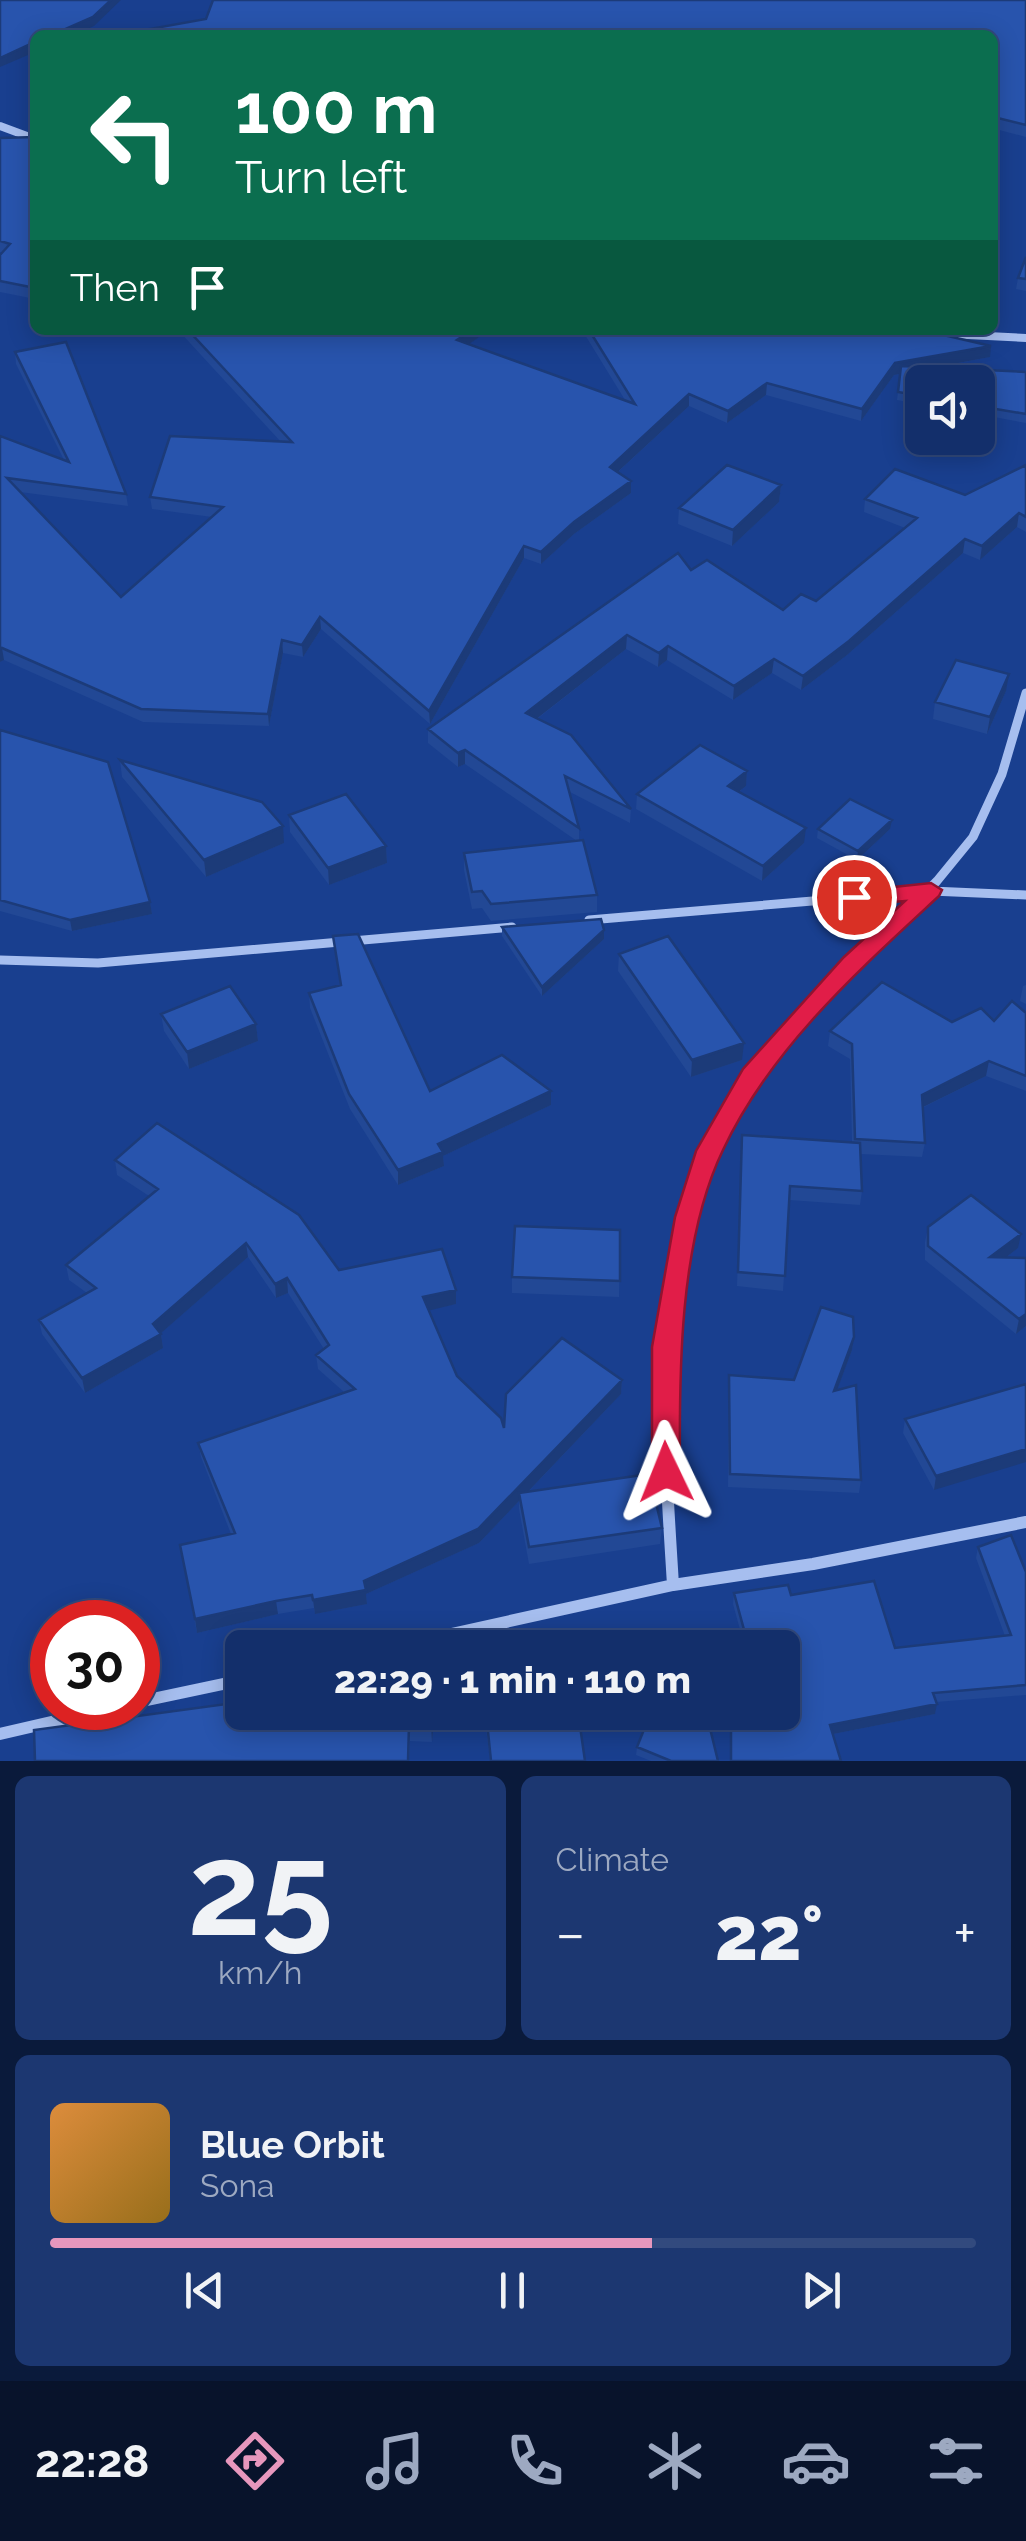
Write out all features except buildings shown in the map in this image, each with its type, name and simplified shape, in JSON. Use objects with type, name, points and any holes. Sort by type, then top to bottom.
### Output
[{"type":"street","points":[[0,126],[30,137]]},
{"type":"street","points":[[965,335],[1026,338]]},
{"type":"street","points":[[673,1584],[664,1434],[665,1347],[688,1217],[709,1151],[752,1076],[796,1023],[852,963],[931,890],[982,824],[1005,768],[1026,692]]},
{"type":"street","points":[[576,922],[931,890],[1026,894]]},
{"type":"street","points":[[0,960],[98,963],[516,927]]},
{"type":"street","points":[[468,1630],[673,1584],[813,1564],[1026,1522]]},
{"type":"street","points":[[160,1697],[225,1684]]},
{"type":"street","points":[[0,1734],[30,1727]]},
{"type":"route","points":[[666,1472],[665,1347],[688,1217],[709,1151],[752,1076],[796,1023],[852,963],[931,890],[854,897]]}]
